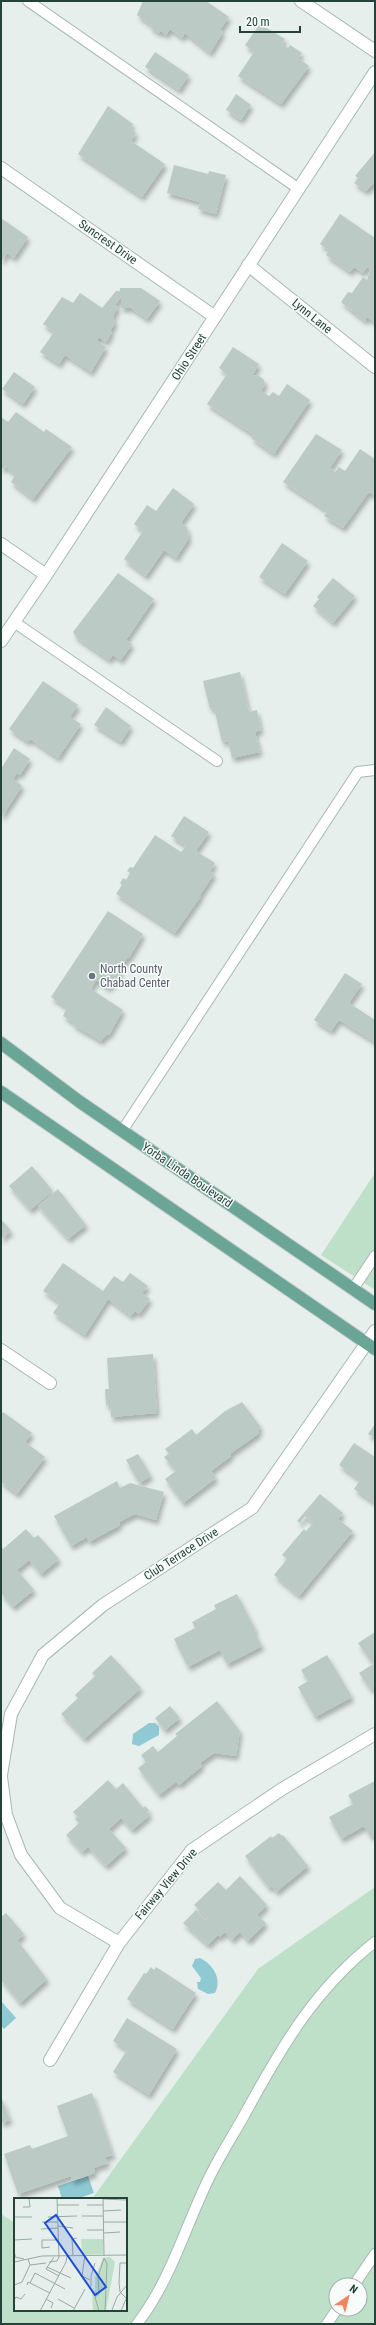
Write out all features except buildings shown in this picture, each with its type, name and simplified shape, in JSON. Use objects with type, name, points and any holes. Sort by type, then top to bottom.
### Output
[{"type":"main road","name":"Yorba Linda Boulevard","points":[[1,1043],[122,1130],[375,1304]]},
{"type":"main road","points":[[1,1092],[371,1346]]},
{"type":"street","points":[[302,1],[375,51]]},
{"type":"street","name":"Ohio Street","points":[[1,641],[46,575],[375,72]]},
{"type":"street","name":"Suncrest Drive","points":[[1,168],[215,317]]},
{"type":"street","name":"Lynn Lane","points":[[248,265],[375,367]]},
{"type":"street","points":[[1,544],[46,575]]},
{"type":"street","name":"Club Terrace Drive","points":[[119,1943],[60,1908],[21,1855],[6,1815],[1,1776],[11,1714],[42,1655],[103,1605],[252,1508],[371,1346],[375,1331]]},
{"type":"street","points":[[1,1350],[50,1383]]},
{"type":"street","name":"Fairway View Drive","points":[[50,2060],[119,1943],[192,1850],[282,1789],[375,1734]]},
{"type":"lane","points":[[28,1],[299,189]]},
{"type":"lane","points":[[14,622],[217,761]]},
{"type":"lane","points":[[122,1130],[358,772],[375,770]]},
{"type":"lane","points":[[353,1289],[375,1256]]},
{"type":"lane","points":[[137,2324],[148,2309],[170,2272],[209,2178],[296,2024],[330,1982],[375,1942]]},
{"type":"lane","points":[[359,2277],[375,2254]]},
{"type":"green space","points":[[375,1173],[375,1290],[321,1255]]},
{"type":"green space","points":[[375,1887],[375,2324],[1,2324],[1,2214],[14,2222],[14,2311],[127,2311],[127,2198],[93,2198],[258,1969]]},
{"type":"water","points":[[149,1723],[155,1723],[159,1727],[159,1735],[139,1746],[132,1744],[133,1734]]},
{"type":"water","points":[[200,1958],[213,1968],[218,1983],[215,1993],[208,1994],[198,1989],[197,1982],[200,1982],[201,1978],[192,1966],[195,1959]]},
{"type":"water","points":[[1,2001],[16,2018],[4,2029],[1,2026]]},
{"type":"water","points":[[88,2176],[94,2193],[79,2198],[62,2198],[58,2186]]},
{"type":"place","name":"North County Chabad Center","points":[[92,976]]}]
